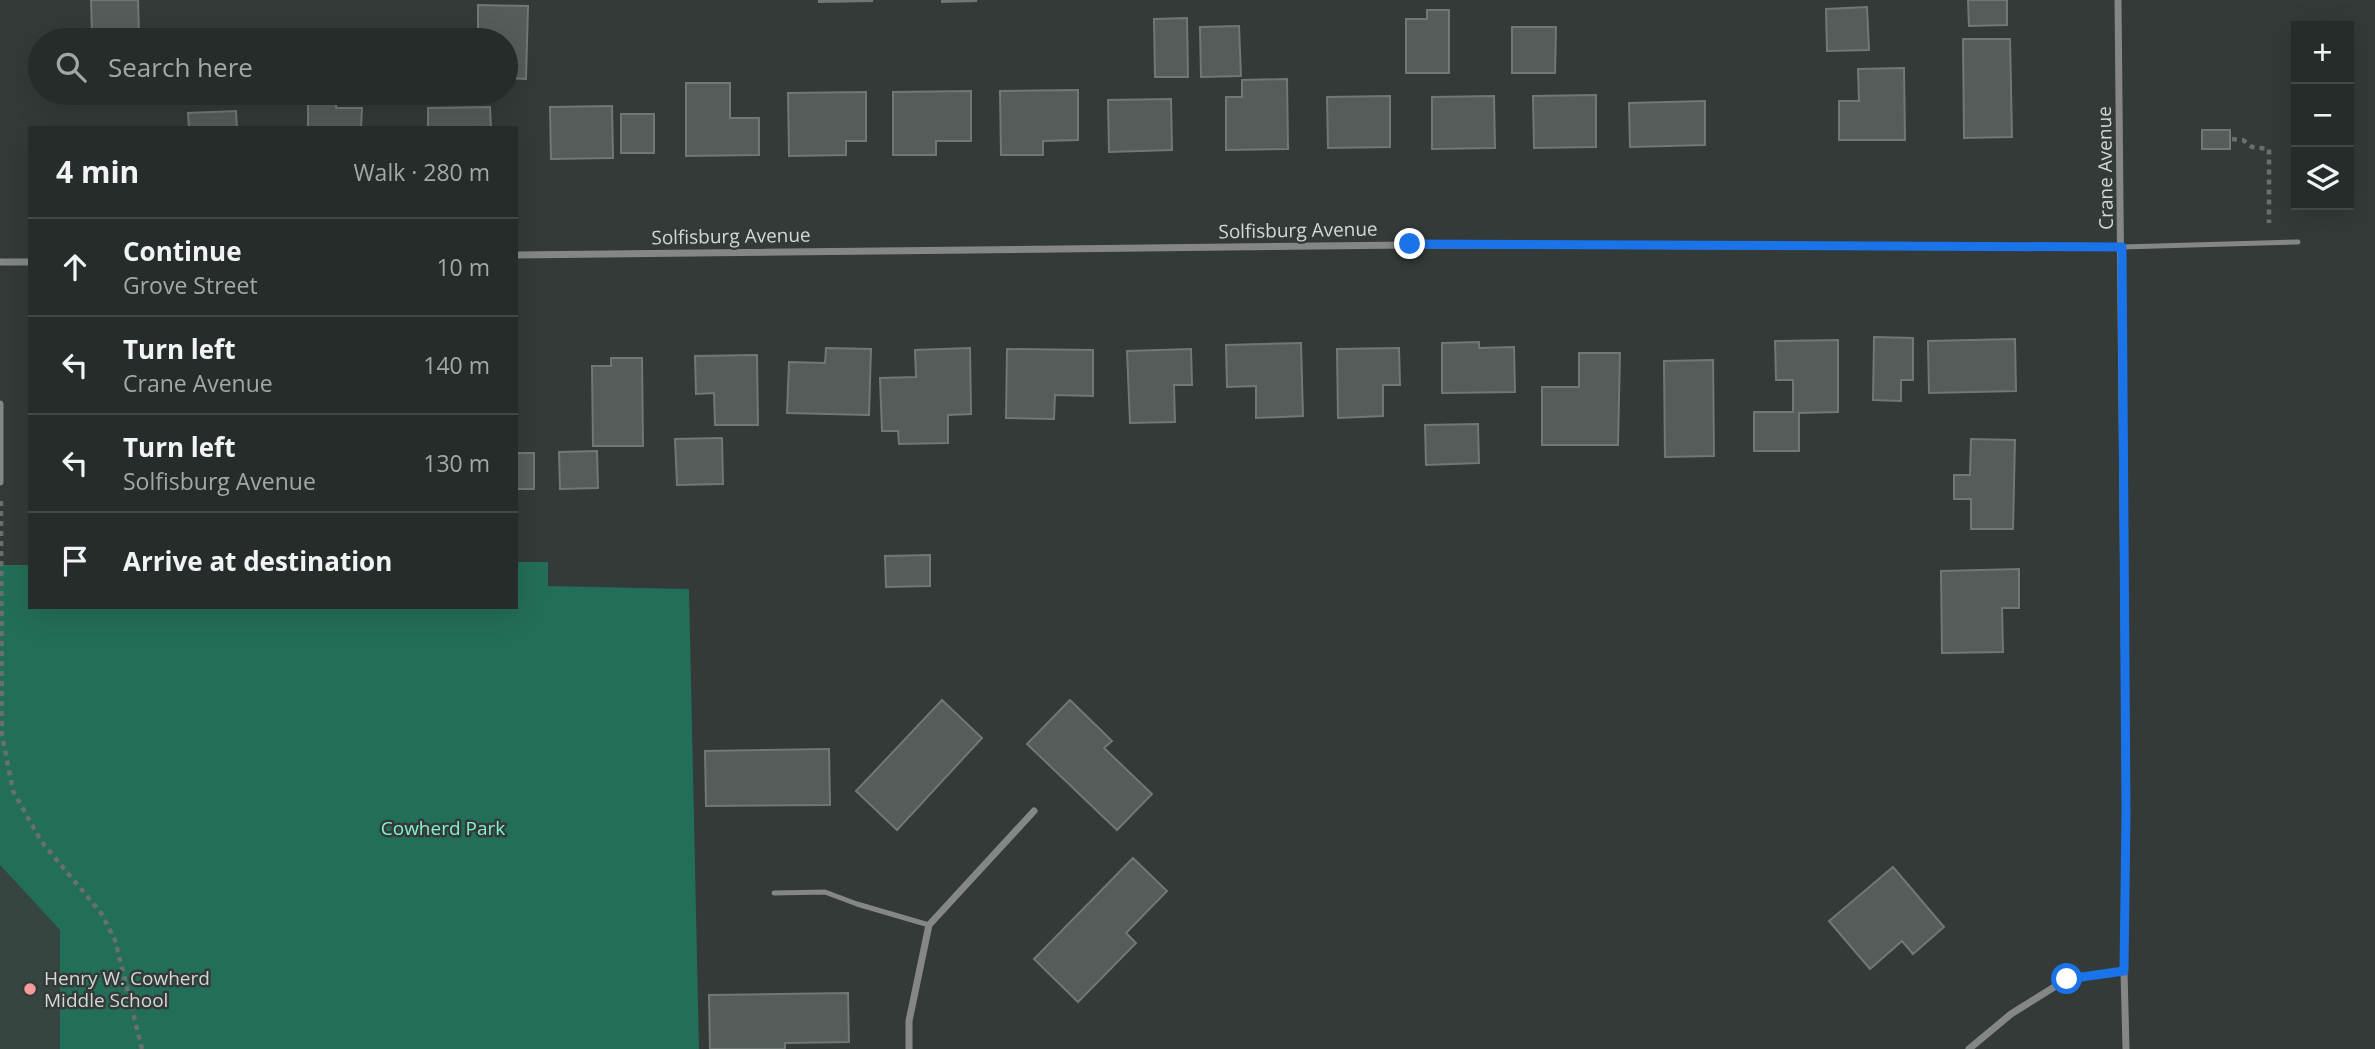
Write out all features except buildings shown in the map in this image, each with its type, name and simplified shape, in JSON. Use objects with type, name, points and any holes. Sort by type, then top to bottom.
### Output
[{"type":"street","name":"Crane Avenue","points":[[2118,0],[2122,247],[2126,1049]]},
{"type":"street","name":"Solfisburg Avenue","points":[[518,255],[1410,244],[2122,247]]},
{"type":"street","points":[[0,262],[28,262]]},
{"type":"street","points":[[0,404],[0,482]]},
{"type":"street","points":[[909,1049],[909,1021],[929,925],[1034,811]]},
{"type":"street","points":[[1969,1049],[2011,1014],[2067,979],[2124,971]]},
{"type":"lane","points":[[2122,247],[2298,242]]},
{"type":"lane","points":[[774,892],[825,892],[929,925]]},
{"type":"path","points":[[2232,139],[2243,140],[2252,148],[2269,149],[2269,223]]},
{"type":"path","points":[[0,482],[2,735],[13,791],[41,841],[101,912],[115,940],[142,1049]]},
{"type":"shaded area","name":"Henry W. Cowherd Middle School","points":[[0,865],[60,930],[60,1049],[0,1049]]},
{"type":"green space","name":"Cowherd Park","points":[[518,562],[548,562],[548,586],[689,589],[699,1049],[60,1049],[60,930],[0,865],[0,565],[28,565],[28,609],[518,609]]},
{"type":"place","name":"Henry W. Cowherd Middle School","points":[[30,989]]},
{"type":"route","points":[[1410,244],[2122,247],[2126,813],[2124,971],[2067,979]]}]
